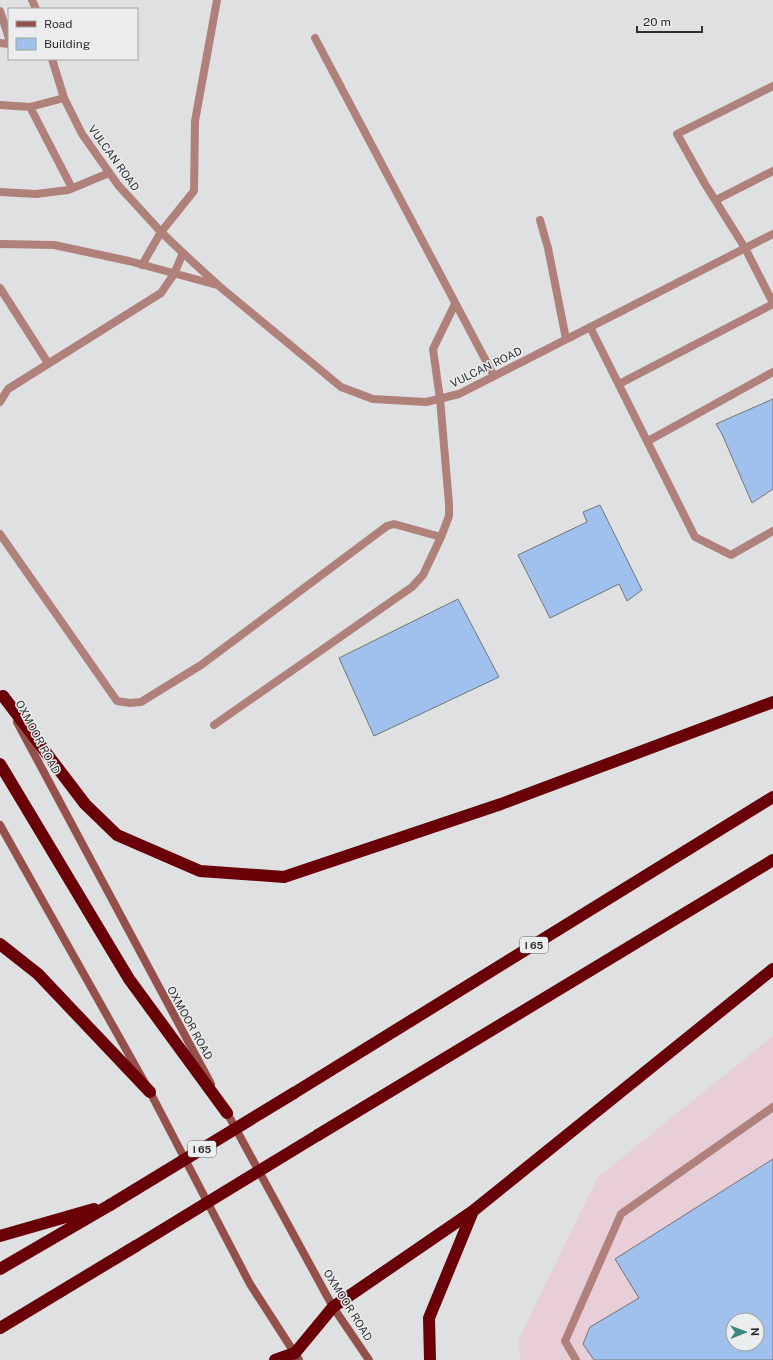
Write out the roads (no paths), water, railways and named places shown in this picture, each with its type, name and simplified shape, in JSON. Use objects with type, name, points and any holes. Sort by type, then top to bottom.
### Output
[{"type":"highway","points":[[2,694],[85,804],[117,835],[200,871],[284,877],[501,804],[773,702]]},
{"type":"highway","points":[[0,764],[129,979],[227,1113]]},
{"type":"highway","name":"I 65","points":[[0,1270],[294,1093],[773,797]]},
{"type":"highway","points":[[0,1328],[773,860]]},
{"type":"highway","points":[[0,944],[38,974],[150,1092]]},
{"type":"highway","points":[[275,1360],[297,1356],[333,1307],[473,1211],[773,969]]},
{"type":"highway","points":[[0,1236],[110,1205]]},
{"type":"highway","points":[[430,1360],[429,1318],[473,1211]]},
{"type":"main road","name":"OXMOOR ROAD","points":[[2,694],[172,1013],[333,1307],[369,1360]]},
{"type":"main road","points":[[0,825],[150,1092],[250,1284],[297,1356]]},
{"type":"street","points":[[142,265],[161,232],[194,191],[195,121],[217,0]]},
{"type":"street","points":[[0,11],[8,35]]},
{"type":"street","points":[[315,38],[494,376]]},
{"type":"street","name":"VULCAN ROAD","points":[[52,60],[64,98],[82,134],[118,185],[161,232],[219,286],[341,388],[372,399],[426,402],[459,394],[773,234]]},
{"type":"street","points":[[619,384],[773,303],[745,248],[705,184],[677,134],[773,86]]},
{"type":"street","points":[[0,105],[30,107],[64,98]]},
{"type":"street","points":[[30,107],[72,188]]},
{"type":"street","points":[[716,200],[773,171]]},
{"type":"street","points":[[0,192],[36,194],[72,188],[109,173]]},
{"type":"street","points":[[540,220],[548,248],[566,339]]},
{"type":"street","name":"VULCAN ROAD","points":[[0,244],[54,245],[142,265],[219,286]]},
{"type":"street","points":[[0,402],[8,389],[161,293],[174,274],[183,253]]},
{"type":"street","points":[[0,288],[48,364]]},
{"type":"street","points":[[214,725],[412,587],[423,575],[449,516],[440,399],[433,349],[455,304]]},
{"type":"street","points":[[590,327],[695,537],[731,555],[773,531]]},
{"type":"street","points":[[648,441],[773,372]]},
{"type":"street","points":[[0,534],[117,701],[130,703],[141,702],[201,665],[387,526],[394,524],[441,537]]},
{"type":"street","points":[[576,1360],[565,1341],[621,1214],[773,1106]]}]
